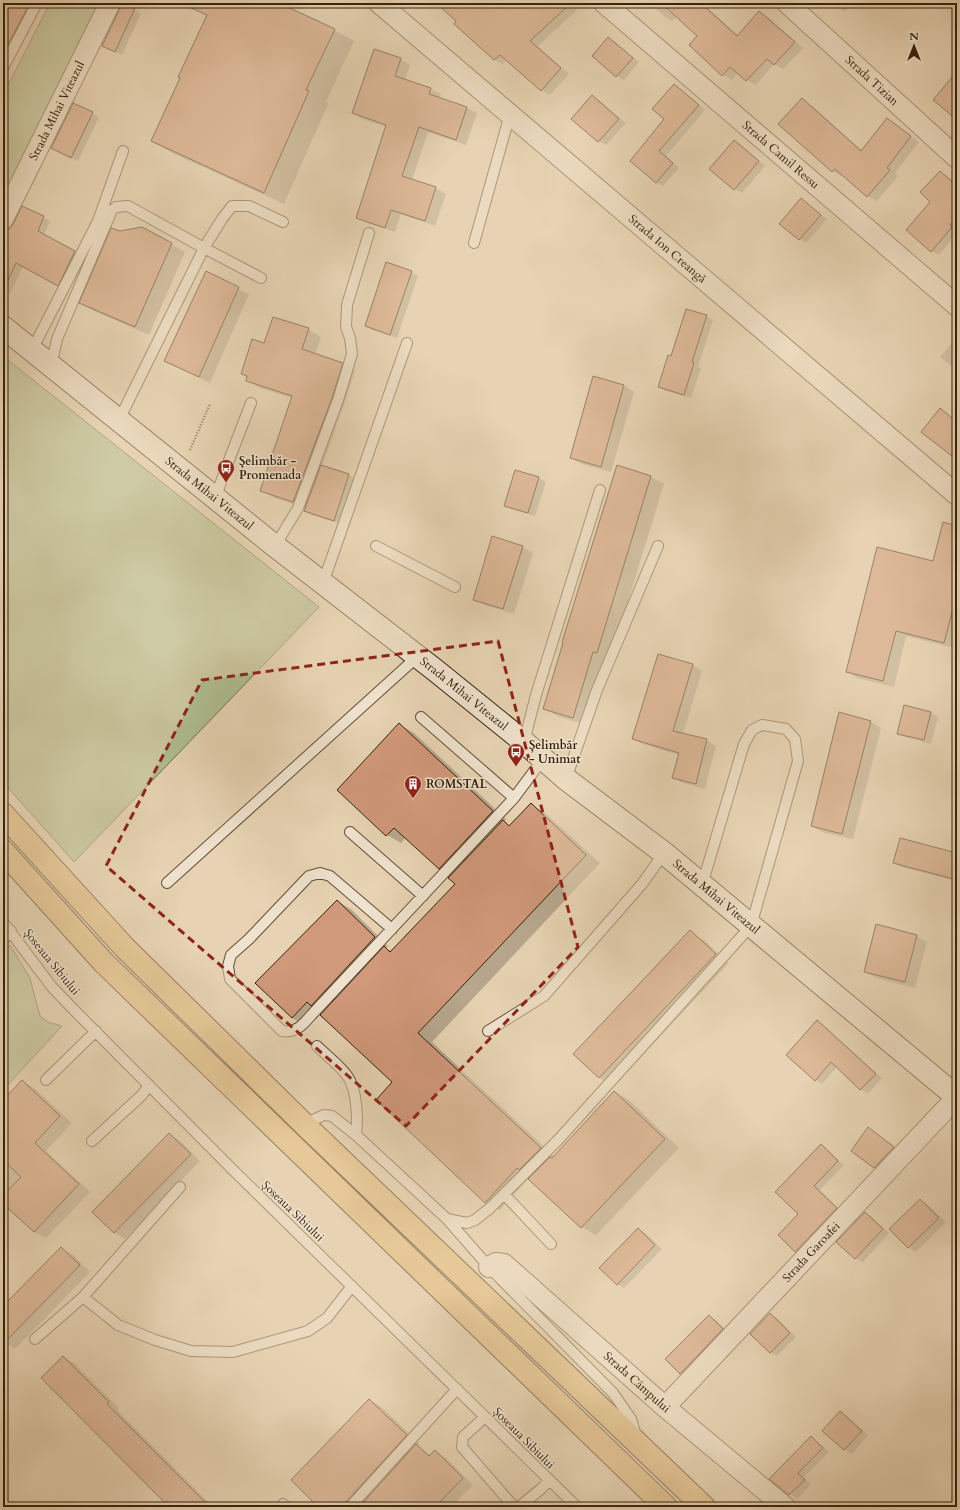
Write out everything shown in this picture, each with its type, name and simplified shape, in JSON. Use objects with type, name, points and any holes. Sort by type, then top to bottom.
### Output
[{"type":"main road","name":"Strada Mihai Viteazul","points":[[3,327],[275,546],[435,670],[524,742],[566,779],[664,853],[957,1097]]},
{"type":"main road","points":[[3,814],[125,948],[306,1126],[704,1507]]},
{"type":"main road","points":[[3,851],[104,963],[666,1507]]},
{"type":"street","name":"Strada Mihai Viteazul","points":[[3,219],[110,3]]},
{"type":"street","name":"Strada Ion Creangă","points":[[379,3],[957,494]]},
{"type":"street","name":"Strada Camil Ressu","points":[[604,3],[957,306]]},
{"type":"street","name":"Strada Tizian","points":[[787,3],[957,158]]},
{"type":"street","name":"Strada Garoafei","points":[[665,1407],[957,1097]]},
{"type":"street","name":"Strada Câmpului","points":[[489,1266],[496,1263],[504,1264],[665,1407],[785,1507]]},
{"type":"lane","points":[[3,68],[37,3]]},
{"type":"lane","points":[[474,243],[510,114]]},
{"type":"lane","points":[[32,350],[98,222],[123,151]]},
{"type":"lane","points":[[51,366],[57,339],[112,210],[116,207],[128,206],[261,278]]},
{"type":"lane","points":[[119,420],[204,248],[232,206],[249,206],[283,222]]},
{"type":"lane","points":[[275,546],[298,508],[338,400],[352,354],[350,338],[346,327],[346,304],[369,233]]},
{"type":"lane","points":[[323,583],[407,343]]},
{"type":"lane","points":[[216,499],[226,468],[251,403]]},
{"type":"lane","points":[[524,742],[536,695],[600,490]]},
{"type":"lane","points":[[376,546],[455,587]]},
{"type":"lane","points":[[566,779],[597,690],[658,546]]},
{"type":"lane","points":[[167,883],[417,657]]},
{"type":"lane","points":[[421,717],[514,798]]},
{"type":"lane","points":[[447,1219],[467,1223],[475,1220],[504,1194],[558,1140],[751,926],[798,761],[795,739],[786,730],[762,725],[752,730],[744,744],[702,885]]},
{"type":"lane","points":[[392,929],[330,876],[320,873],[308,876],[249,939],[231,955],[228,966],[230,979],[282,1031],[290,1032],[297,1030],[392,929],[423,896],[514,798],[543,759]]},
{"type":"lane","points":[[350,832],[423,896]]},
{"type":"lane","points":[[488,1031],[544,996],[642,884],[664,853]]},
{"type":"lane","name":"Șoseaua Sibiului","points":[[3,922],[52,986],[234,1172],[577,1507]]},
{"type":"lane","points":[[3,940],[11,931]]},
{"type":"lane","points":[[46,1080],[96,1031]]},
{"type":"lane","points":[[317,1046],[348,1076],[352,1083],[357,1116],[356,1135]]},
{"type":"lane","points":[[92,1141],[142,1095],[149,1085]]},
{"type":"lane","points":[[306,1126],[313,1120],[324,1115],[332,1116],[356,1135],[447,1219],[489,1266],[613,1393],[630,1419],[638,1443]]},
{"type":"lane","points":[[35,1339],[83,1297],[180,1187]]},
{"type":"lane","points":[[504,1194],[551,1244]]},
{"type":"lane","points":[[83,1297],[118,1325],[155,1340],[191,1351],[233,1352],[308,1332],[327,1318],[352,1286]]},
{"type":"lane","points":[[350,1507],[457,1389]]},
{"type":"lane","points":[[485,1417],[463,1437],[462,1447],[514,1507]]},
{"type":"lane","points":[[519,1507],[542,1488],[549,1480]]},
{"type":"path","points":[[181,470],[210,404]]},
{"type":"highlighted area","points":[[498,641],[578,947],[406,1126],[106,866],[202,680]]},
{"type":"green space","points":[[50,3],[105,3],[3,212],[3,95]]},
{"type":"green space","points":[[3,356],[319,607],[74,862],[3,782]]},
{"type":"green space","points":[[10,945],[30,978],[40,1016],[48,1022],[62,1026],[3,1090],[3,953]]},
{"type":"building","points":[[3,3],[30,3],[3,54]]},
{"type":"building","points":[[121,3],[135,8],[115,52],[102,46]]},
{"type":"building","points":[[180,3],[279,3],[335,29],[306,90],[309,91],[264,193],[151,141],[180,78],[178,77],[207,15]]},
{"type":"building","points":[[436,3],[571,3],[530,41],[561,68],[541,91],[500,55],[494,60],[454,24],[456,21]]},
{"type":"building","points":[[661,3],[701,3],[737,36],[759,11],[795,42],[774,65],[767,59],[746,81],[730,67],[722,76],[689,45],[697,36]]},
{"type":"building","points":[[608,37],[633,58],[616,77],[592,56]]},
{"type":"building","points":[[374,49],[401,58],[395,76],[431,88],[429,94],[467,107],[456,140],[419,127],[402,176],[436,187],[425,221],[391,210],[385,228],[356,218],[386,125],[352,113]]},
{"type":"building","points":[[957,71],[957,120],[933,100]]},
{"type":"building","points":[[674,84],[699,105],[659,151],[673,163],[656,183],[630,161],[664,119],[652,109]]},
{"type":"building","points":[[592,95],[619,119],[598,142],[571,119]]},
{"type":"building","points":[[802,98],[861,151],[887,118],[911,136],[887,168],[890,170],[867,197],[835,169],[832,172],[778,124]]},
{"type":"building","points":[[73,103],[93,112],[71,158],[51,148]]},
{"type":"building","points":[[734,140],[759,161],[734,190],[709,169]]},
{"type":"building","points":[[940,171],[957,186],[957,218],[950,225],[952,227],[931,252],[906,230],[930,202],[920,192]]},
{"type":"building","points":[[801,198],[821,215],[799,240],[779,224]]},
{"type":"building","points":[[22,206],[44,216],[38,231],[75,251],[58,286],[16,263],[3,291],[3,237],[6,230],[13,224]]},
{"type":"building","points":[[142,227],[172,243],[135,327],[79,303],[111,228],[120,231]]},
{"type":"building","points":[[386,262],[412,271],[390,335],[365,326]]},
{"type":"building","points":[[206,271],[239,287],[199,377],[164,361]]},
{"type":"building","points":[[686,309],[707,315],[692,362],[694,363],[684,395],[658,387],[668,355],[671,356]]},
{"type":"building","points":[[273,317],[309,328],[302,349],[343,363],[332,398],[293,502],[260,491],[292,396],[246,381],[247,376],[241,374],[252,339],[264,343]]},
{"type":"building","points":[[593,376],[624,385],[601,467],[570,458]]},
{"type":"building","points":[[940,408],[957,422],[957,460],[921,432]]},
{"type":"building","points":[[321,465],[349,474],[334,521],[304,511]]},
{"type":"building","points":[[617,465],[651,476],[597,653],[593,652],[573,718],[543,709],[563,643],[562,642]]},
{"type":"building","points":[[515,470],[539,477],[528,513],[504,506]]},
{"type":"building","points":[[943,522],[957,526],[957,593],[944,643],[896,631],[883,681],[846,672],[877,547],[933,561]]},
{"type":"building","points":[[492,536],[523,546],[503,609],[473,600]]},
{"type":"building","points":[[658,654],[693,664],[673,731],[707,739],[696,784],[672,778],[679,753],[632,739]]},
{"type":"building","points":[[904,705],[931,712],[924,740],[897,734]]},
{"type":"building","points":[[839,712],[871,721],[842,834],[811,826]]},
{"type":"building","name":"ROMSTAL","points":[[399,723],[493,811],[439,869],[394,828],[386,836],[337,790]]},
{"type":"building","points":[[531,803],[586,855],[418,1033],[541,1148],[519,1170],[517,1168],[485,1203],[376,1100],[392,1082],[320,1015],[384,946],[390,952],[455,884],[448,878],[503,820],[509,826]]},
{"type":"building","points":[[900,838],[957,853],[957,880],[893,863]]},
{"type":"building","points":[[337,900],[375,937],[311,1006],[307,1002],[292,1018],[255,983]]},
{"type":"building","points":[[876,924],[917,935],[905,982],[864,972]]},
{"type":"building","points":[[690,930],[716,954],[599,1078],[573,1054]]},
{"type":"building","points":[[817,1020],[876,1074],[860,1090],[831,1062],[815,1081],[786,1055]]},
{"type":"building","points":[[22,1080],[60,1116],[35,1143],[79,1184],[34,1232],[3,1204],[3,1196],[21,1177],[3,1160],[3,1100]]},
{"type":"building","points":[[614,1091],[665,1139],[581,1228],[528,1179],[550,1157],[552,1158]]},
{"type":"building","points":[[868,1127],[894,1147],[874,1168],[851,1151]]},
{"type":"building","points":[[169,1133],[191,1154],[114,1233],[92,1212]]},
{"type":"building","points":[[821,1144],[838,1161],[814,1186],[837,1208],[795,1252],[778,1235],[798,1214],[775,1192]]},
{"type":"building","points":[[920,1199],[939,1218],[908,1248],[889,1229]]},
{"type":"building","points":[[865,1212],[883,1229],[855,1259],[836,1242]]},
{"type":"building","points":[[638,1228],[655,1245],[617,1285],[599,1268]]},
{"type":"building","points":[[61,1247],[80,1265],[3,1344],[3,1306]]},
{"type":"building","points":[[770,1313],[790,1333],[770,1353],[750,1334]]},
{"type":"building","points":[[709,1315],[723,1329],[680,1374],[665,1359]]},
{"type":"building","points":[[63,1356],[109,1402],[107,1404],[210,1507],[169,1507],[41,1378]]},
{"type":"building","points":[[369,1399],[407,1435],[345,1503],[344,1507],[318,1507],[291,1480]]},
{"type":"building","points":[[840,1411],[862,1431],[844,1450],[822,1431]]},
{"type":"building","points":[[811,1436],[823,1448],[798,1473],[805,1480],[789,1495],[769,1479]]},
{"type":"building","points":[[416,1444],[429,1456],[435,1450],[463,1478],[435,1507],[359,1507]]},
{"type":"place","name":"Șelimbăr - Promenada","points":[[226,483]]},
{"type":"place","name":"Șelimbăr - Unimat","points":[[516,767]]},
{"type":"place","name":"ROMSTAL","points":[[413,799]]}]
